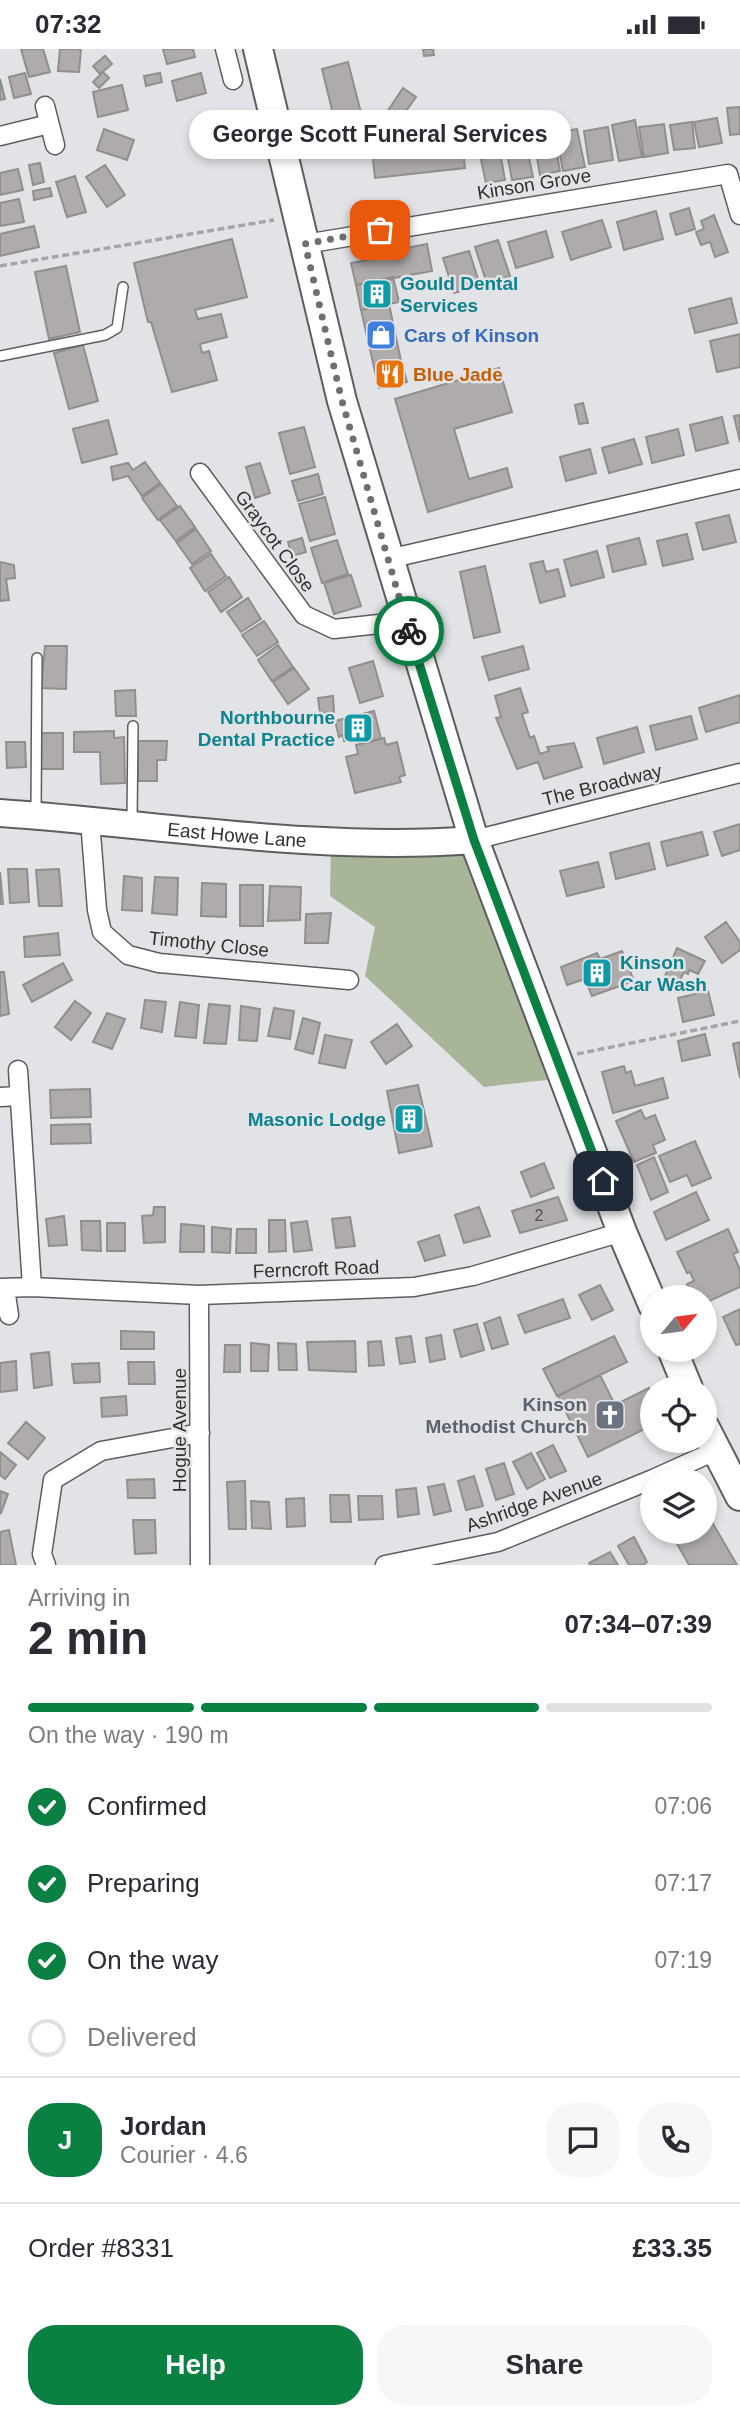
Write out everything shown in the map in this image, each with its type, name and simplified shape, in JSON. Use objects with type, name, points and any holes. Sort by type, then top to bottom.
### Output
[{"type":"main road","points":[[258,49],[342,401],[474,840],[645,1285]]},
{"type":"main road","points":[[717,1452],[740,1496]]},
{"type":"street","points":[[225,49],[233,80]]},
{"type":"street","points":[[45,106],[55,145]]},
{"type":"street","points":[[0,136],[49,124]]},
{"type":"street","name":"Kinson Grove","points":[[305,244],[734,172],[740,215]]},
{"type":"street","name":"Graycot Close","points":[[200,473],[304,615],[334,629],[406,621]]},
{"type":"street","points":[[388,559],[740,479]]},
{"type":"street","name":"The Broadway","points":[[474,840],[740,773]]},
{"type":"street","name":"East Howe Lane","points":[[0,814],[132,823],[331,844],[404,845],[474,840]]},
{"type":"street","name":"Timothy Close","points":[[90,820],[97,910],[103,932],[128,955],[159,963],[349,980]]},
{"type":"street","points":[[18,1070],[32,1287]]},
{"type":"street","points":[[0,1097],[19,1096]]},
{"type":"street","name":"Ferncroft Road","points":[[9,1315],[3,1288],[32,1287],[199,1296],[414,1287],[446,1282],[622,1232]]},
{"type":"street","name":"Hogue Avenue","points":[[199,1296],[200,1565]]},
{"type":"street","points":[[47,1565],[42,1554],[53,1480],[101,1451],[200,1433]]},
{"type":"street","name":"Ashridge Avenue","points":[[670,1467],[690,1453]]},
{"type":"street","name":"Ashridge Avenue","points":[[385,1565],[498,1542],[640,1484]]},
{"type":"lane","points":[[0,356],[105,335],[117,328],[123,287]]},
{"type":"lane","points":[[36,816],[37,658]]},
{"type":"lane","points":[[132,823],[133,726]]},
{"type":"path","points":[[0,266],[297,215]]},
{"type":"path","points":[[556,1058],[740,1021]]},
{"type":"green space","points":[[474,840],[564,1078],[484,1087],[365,976],[375,927],[330,896],[331,844]]},
{"type":"building","points":[[21,49],[43,49],[50,72],[29,77]]},
{"type":"building","points":[[60,49],[81,49],[79,72],[58,71]]},
{"type":"building","points":[[163,49],[193,49],[195,57],[167,64]]},
{"type":"building","points":[[423,49],[433,49],[434,55],[424,56]]},
{"type":"building","points":[[105,56],[112,64],[100,74],[93,66]]},
{"type":"building","points":[[348,62],[370,148],[343,155],[322,69]]},
{"type":"building","points":[[103,72],[109,78],[99,88],[93,82]]},
{"type":"building","points":[[25,73],[31,94],[14,98],[9,77]]},
{"type":"building","points":[[160,73],[162,82],[146,86],[144,76]]},
{"type":"building","points":[[201,73],[206,93],[177,101],[172,81]]},
{"type":"building","points":[[0,79],[5,99],[0,100]]},
{"type":"building","points":[[122,85],[128,110],[98,117],[93,92]]},
{"type":"building","points":[[403,88],[416,97],[391,132],[379,124]]},
{"type":"building","points":[[740,107],[740,134],[730,135],[727,108]]},
{"type":"building","points":[[717,118],[722,143],[699,147],[694,122]]},
{"type":"building","points":[[635,120],[642,157],[619,161],[612,125]]},
{"type":"building","points":[[692,122],[695,148],[674,150],[670,125]]},
{"type":"building","points":[[664,124],[668,153],[644,157],[639,127]]},
{"type":"building","points":[[608,127],[613,160],[589,164],[584,131]]},
{"type":"building","points":[[104,129],[134,140],[127,160],[97,150]]},
{"type":"building","points":[[577,129],[585,167],[563,171],[556,133]]},
{"type":"building","points":[[462,141],[465,168],[375,178],[372,151]]},
{"type":"building","points":[[555,143],[560,171],[540,175],[535,147]]},
{"type":"building","points":[[527,149],[533,177],[512,180],[507,153]]},
{"type":"building","points":[[500,152],[505,180],[486,183],[480,155]]},
{"type":"building","points":[[40,163],[44,182],[33,185],[29,165]]},
{"type":"building","points":[[105,165],[125,195],[107,207],[86,177]]},
{"type":"building","points":[[18,169],[23,190],[0,195],[0,173]]},
{"type":"building","points":[[75,176],[86,212],[67,217],[56,182]]},
{"type":"building","points":[[50,188],[52,196],[34,200],[33,191]]},
{"type":"building","points":[[19,199],[24,222],[0,226],[0,203]]},
{"type":"building","points":[[689,208],[695,229],[676,235],[670,214]]},
{"type":"building","points":[[656,211],[663,239],[624,250],[617,222]]},
{"type":"building","points":[[714,215],[728,252],[715,257],[710,242],[701,245],[696,232],[704,229],[701,221]]},
{"type":"building","points":[[602,220],[611,247],[571,260],[562,232]]},
{"type":"building","points":[[34,226],[39,247],[0,256],[0,234]]},
{"type":"building","points":[[546,231],[553,257],[516,268],[508,242]]},
{"type":"building","points":[[232,239],[247,297],[195,310],[198,319],[221,314],[227,337],[200,344],[202,353],[209,351],[217,380],[172,392],[151,322],[148,322],[134,263]]},
{"type":"building","points":[[498,240],[510,276],[487,284],[475,247]]},
{"type":"building","points":[[427,244],[432,271],[356,285],[351,263],[373,259],[372,255]]},
{"type":"building","points":[[469,251],[480,285],[454,293],[443,258]]},
{"type":"building","points":[[66,266],[80,332],[49,339],[35,272]]},
{"type":"building","name":"Gould Dental Services","points":[[393,277],[399,302],[361,310],[356,285]]},
{"type":"building","points":[[731,298],[737,323],[695,333],[689,309]]},
{"type":"building","name":"Cars of Kinson","points":[[389,304],[401,361],[374,367],[361,310]]},
{"type":"building","points":[[740,334],[740,367],[717,372],[710,341]]},
{"type":"building","points":[[83,345],[98,401],[69,409],[54,353]]},
{"type":"building","name":"Blue Jade","points":[[401,361],[407,382],[379,388],[374,367]]},
{"type":"building","points":[[499,368],[512,412],[454,429],[469,479],[507,468],[512,487],[428,512],[395,399]]},
{"type":"building","points":[[583,403],[588,423],[579,424],[575,405]]},
{"type":"building","points":[[740,415],[740,442],[734,416]]},
{"type":"building","points":[[722,417],[728,443],[696,451],[690,425]]},
{"type":"building","points":[[108,420],[117,454],[82,463],[73,429]]},
{"type":"building","points":[[304,427],[315,467],[290,474],[279,433]]},
{"type":"building","points":[[678,429],[684,455],[652,463],[646,437]]},
{"type":"building","points":[[634,439],[642,464],[609,473],[602,448]]},
{"type":"building","points":[[590,449],[596,473],[566,481],[560,457]]},
{"type":"building","points":[[145,462],[160,483],[142,496],[128,476],[113,480],[111,467],[128,463],[133,470]]},
{"type":"building","points":[[260,463],[270,493],[255,498],[246,467]]},
{"type":"building","points":[[318,474],[323,494],[298,501],[292,481]]},
{"type":"building","points":[[161,484],[177,506],[158,520],[142,498]]},
{"type":"building","points":[[325,497],[335,534],[310,541],[299,504]]},
{"type":"building","points":[[180,506],[195,527],[176,541],[160,520]]},
{"type":"building","points":[[729,515],[736,542],[703,550],[696,523]]},
{"type":"building","points":[[196,529],[211,551],[192,564],[177,543]]},
{"type":"building","points":[[687,534],[693,559],[663,566],[657,541]]},
{"type":"building","points":[[302,538],[306,552],[292,556],[288,542]]},
{"type":"building","points":[[639,538],[646,564],[613,572],[607,546]]},
{"type":"building","points":[[337,540],[348,574],[322,583],[311,548]]},
{"type":"building","points":[[597,551],[604,577],[571,586],[564,560]]},
{"type":"building","points":[[211,554],[226,576],[205,591],[190,568]]},
{"type":"building","points":[[543,561],[546,572],[558,569],[565,596],[540,603],[530,564]]},
{"type":"building","points":[[0,562],[14,565],[15,578],[6,579],[9,600],[0,601]]},
{"type":"building","points":[[485,566],[500,632],[474,638],[460,572]]},
{"type":"building","points":[[351,575],[361,606],[334,614],[324,583]]},
{"type":"building","points":[[229,577],[242,597],[221,612],[208,592]]},
{"type":"building","points":[[248,598],[261,619],[241,632],[227,612]]},
{"type":"building","points":[[264,621],[278,642],[257,656],[242,635]]},
{"type":"building","points":[[278,645],[293,667],[272,681],[258,660]]},
{"type":"building","points":[[45,646],[67,646],[66,689],[41,688]]},
{"type":"building","points":[[523,646],[529,669],[489,680],[482,657]]},
{"type":"building","points":[[373,661],[383,696],[360,703],[349,668]]},
{"type":"building","points":[[294,668],[309,689],[288,704],[273,682]]},
{"type":"building","points":[[520,688],[528,712],[522,714],[530,738],[534,736],[540,754],[549,751],[547,747],[574,743],[582,767],[544,779],[538,762],[517,769],[496,718],[501,717],[495,696]]},
{"type":"building","points":[[135,690],[136,716],[116,716],[115,691]]},
{"type":"building","points":[[740,695],[740,722],[706,732],[699,708]]},
{"type":"building","points":[[333,696],[334,712],[320,713],[318,698]]},
{"type":"building","name":"Northbourne Dental Practice","points":[[374,711],[381,739],[364,743],[362,737],[344,741],[343,735],[339,737],[335,721]]},
{"type":"building","points":[[691,716],[697,739],[656,750],[650,726]]},
{"type":"building","points":[[637,727],[644,752],[604,764],[597,738]]},
{"type":"building","points":[[114,731],[114,738],[124,737],[125,783],[101,784],[100,752],[74,752],[74,732]]},
{"type":"building","points":[[39,733],[63,733],[63,769],[39,769]]},
{"type":"building","points":[[384,738],[386,745],[397,742],[405,775],[399,777],[401,782],[355,793],[346,757],[358,754],[356,745]]},
{"type":"building","points":[[138,741],[167,741],[166,760],[157,760],[157,781],[138,781]]},
{"type":"building","points":[[6,742],[25,742],[26,767],[7,768]]},
{"type":"building","points":[[740,824],[740,850],[722,856],[714,832]]},
{"type":"building","points":[[702,832],[708,855],[667,866],[661,842]]},
{"type":"building","points":[[649,843],[655,869],[616,879],[610,853]]},
{"type":"building","points":[[598,862],[604,887],[567,896],[560,871]]},
{"type":"building","points":[[8,869],[27,869],[29,902],[10,903]]},
{"type":"building","points":[[59,869],[62,906],[39,906],[36,870]]},
{"type":"building","points":[[0,872],[3,904],[0,904]]},
{"type":"building","points":[[124,876],[142,878],[142,911],[122,910]]},
{"type":"building","points":[[155,877],[178,878],[177,915],[152,913]]},
{"type":"building","points":[[202,883],[226,884],[226,917],[201,916]]},
{"type":"building","points":[[240,885],[263,885],[263,926],[240,926]]},
{"type":"building","points":[[270,886],[301,887],[300,920],[268,921]]},
{"type":"building","points":[[331,913],[328,943],[305,943],[306,914]]},
{"type":"building","points":[[726,922],[740,942],[740,950],[722,963],[705,937]]},
{"type":"building","points":[[58,933],[60,955],[25,957],[24,937]]},
{"type":"building","points":[[677,948],[705,961],[698,974],[689,970],[688,974],[684,972],[679,982],[665,976]]},
{"type":"building","name":"Kinson Car Wash","points":[[622,951],[634,981],[592,996],[585,979],[567,985],[561,967],[597,953],[600,959]]},
{"type":"building","points":[[63,963],[72,980],[32,1002],[23,985]]},
{"type":"building","points":[[0,972],[4,972],[9,1014],[0,1016]]},
{"type":"building","points":[[708,991],[714,1015],[683,1022],[678,998]]},
{"type":"building","points":[[145,1000],[166,1002],[162,1032],[141,1028]]},
{"type":"building","points":[[75,1001],[91,1013],[71,1040],[55,1027]]},
{"type":"building","points":[[180,1002],[199,1005],[196,1038],[175,1036]]},
{"type":"building","points":[[209,1004],[230,1006],[226,1044],[204,1043]]},
{"type":"building","points":[[241,1006],[260,1009],[257,1041],[239,1040]]},
{"type":"building","points":[[274,1008],[294,1011],[290,1039],[268,1036]]},
{"type":"building","points":[[107,1013],[125,1019],[112,1049],[93,1042]]},
{"type":"building","points":[[303,1018],[320,1023],[313,1054],[295,1049]]},
{"type":"building","points":[[397,1024],[412,1046],[386,1064],[371,1042]]},
{"type":"building","points":[[705,1034],[710,1055],[682,1061],[678,1041]]},
{"type":"building","points":[[325,1035],[352,1040],[345,1068],[319,1063]]},
{"type":"building","points":[[740,1042],[740,1078],[733,1044]]},
{"type":"building","points":[[624,1066],[626,1073],[631,1071],[635,1086],[663,1078],[668,1098],[613,1113],[602,1072]]},
{"type":"building","name":"Masonic Lodge","points":[[418,1085],[432,1146],[399,1153],[387,1091]]},
{"type":"building","points":[[90,1089],[91,1117],[51,1118],[50,1090]]},
{"type":"building","points":[[641,1110],[645,1119],[655,1115],[665,1140],[653,1145],[656,1153],[634,1162],[616,1121]]},
{"type":"building","points":[[90,1124],[91,1143],[51,1144],[51,1125]]},
{"type":"building","points":[[695,1141],[711,1178],[692,1186],[687,1175],[670,1182],[659,1156]]},
{"type":"building","points":[[654,1157],[668,1192],[651,1200],[637,1165]]},
{"type":"building","points":[[544,1163],[554,1188],[531,1197],[521,1172]]},
{"type":"building","points":[[696,1192],[709,1220],[666,1240],[654,1212]]},
{"type":"building","points":[[558,1197],[567,1220],[520,1233],[512,1211]]},
{"type":"building","points":[[154,1207],[165,1207],[165,1242],[144,1243],[142,1216],[153,1215]]},
{"type":"building","points":[[479,1207],[490,1236],[464,1243],[455,1215]]},
{"type":"building","points":[[64,1216],[67,1245],[49,1246],[46,1219]]},
{"type":"building","points":[[350,1217],[355,1246],[336,1248],[332,1219]]},
{"type":"building","points":[[269,1220],[285,1220],[286,1251],[269,1252]]},
{"type":"building","points":[[81,1221],[100,1221],[101,1251],[82,1250]]},
{"type":"building","points":[[307,1221],[312,1250],[294,1252],[291,1223]]},
{"type":"building","points":[[107,1223],[125,1223],[125,1251],[107,1251]]},
{"type":"building","points":[[181,1224],[204,1226],[204,1252],[180,1252]]},
{"type":"building","points":[[212,1227],[231,1229],[230,1253],[212,1252]]},
{"type":"building","points":[[237,1229],[256,1229],[256,1253],[236,1253]]},
{"type":"building","points":[[728,1229],[738,1252],[733,1254],[740,1270],[740,1287],[718,1297],[718,1285],[687,1285],[694,1281],[677,1252]]},
{"type":"building","points":[[439,1235],[445,1255],[425,1261],[418,1242]]},
{"type":"building","points":[[600,1285],[613,1310],[592,1320],[579,1295]]},
{"type":"building","points":[[563,1299],[570,1318],[525,1333],[518,1315]]},
{"type":"building","points":[[740,1309],[740,1344],[736,1345],[723,1317]]},
{"type":"building","points":[[500,1317],[508,1344],[492,1349],[484,1323]]},
{"type":"building","points":[[477,1324],[484,1350],[461,1357],[454,1330]]},
{"type":"building","points":[[121,1331],[154,1332],[154,1349],[121,1349]]},
{"type":"building","points":[[441,1335],[445,1359],[430,1362],[426,1338]]},
{"type":"building","points":[[411,1336],[415,1362],[400,1364],[396,1338]]},
{"type":"building","points":[[614,1336],[627,1362],[557,1396],[543,1369]]},
{"type":"building","points":[[355,1341],[356,1372],[309,1370],[307,1342]]},
{"type":"building","points":[[381,1341],[384,1365],[369,1366],[368,1342]]},
{"type":"building","points":[[251,1343],[269,1345],[268,1371],[251,1371]]},
{"type":"building","points":[[278,1343],[296,1344],[297,1370],[279,1370]]},
{"type":"building","points":[[225,1345],[240,1345],[240,1372],[224,1372]]},
{"type":"building","points":[[49,1352],[52,1385],[34,1388],[31,1354]]},
{"type":"building","points":[[16,1361],[17,1390],[0,1392],[0,1363]]},
{"type":"building","points":[[128,1362],[154,1362],[155,1384],[129,1384]]},
{"type":"building","points":[[99,1363],[100,1382],[74,1383],[72,1364]]},
{"type":"building","name":"Kinson Methodist Church","points":[[600,1375],[615,1405],[640,1392],[640,1431],[588,1457],[558,1396]]},
{"type":"building","points":[[126,1396],[127,1415],[102,1417],[101,1398]]},
{"type":"building","points":[[26,1422],[45,1438],[28,1459],[8,1443]]},
{"type":"building","points":[[553,1445],[566,1471],[550,1478],[537,1453]]},
{"type":"building","points":[[0,1452],[16,1465],[5,1479],[0,1475]]},
{"type":"building","points":[[531,1453],[545,1479],[527,1489],[513,1462]]},
{"type":"building","points":[[504,1463],[514,1494],[496,1500],[486,1469]]},
{"type":"building","points":[[474,1476],[483,1506],[466,1510],[458,1481]]},
{"type":"building","points":[[154,1479],[155,1498],[128,1498],[127,1480]]},
{"type":"building","points":[[245,1481],[246,1529],[229,1529],[227,1482]]},
{"type":"building","points":[[444,1484],[451,1511],[434,1515],[428,1487]]},
{"type":"building","points":[[416,1488],[419,1514],[398,1517],[396,1490]]},
{"type":"building","points":[[0,1491],[8,1494],[1,1513],[0,1512]]},
{"type":"building","points":[[330,1495],[349,1495],[351,1522],[331,1522]]},
{"type":"building","points":[[358,1496],[382,1496],[383,1519],[359,1520]]},
{"type":"building","points":[[304,1498],[305,1526],[287,1527],[286,1499]]},
{"type":"building","points":[[251,1501],[269,1502],[271,1529],[252,1528]]},
{"type":"building","points":[[133,1520],[155,1520],[156,1553],[135,1554]]},
{"type":"building","points":[[9,1530],[16,1565],[0,1565],[0,1532]]},
{"type":"building","points":[[717,1531],[737,1565],[689,1565],[677,1544],[717,1544]]},
{"type":"building","points":[[634,1537],[647,1562],[643,1565],[629,1565],[618,1546]]},
{"type":"building","points":[[610,1552],[618,1565],[590,1565],[589,1563]]},
{"type":"way so far","points":[[380,230],[305,244],[342,401],[409,631]]},
{"type":"place","name":"George Scott Funeral Services","points":[[380,230]]},
{"type":"place","name":"Gould Dental Services","points":[[377,294]]},
{"type":"place","name":"Cars of Kinson","points":[[381,335]]},
{"type":"place","name":"Blue Jade","points":[[390,374]]},
{"type":"place","name":"Northbourne Dental Practice","points":[[358,728]]},
{"type":"place","name":"Kinson Car Wash","points":[[597,973]]},
{"type":"place","name":"Masonic Lodge","points":[[409,1119]]},
{"type":"place","name":"Kinson Methodist Church","points":[[610,1415]]},
{"type":"route","points":[[409,631],[474,840],[603,1181]]}]
